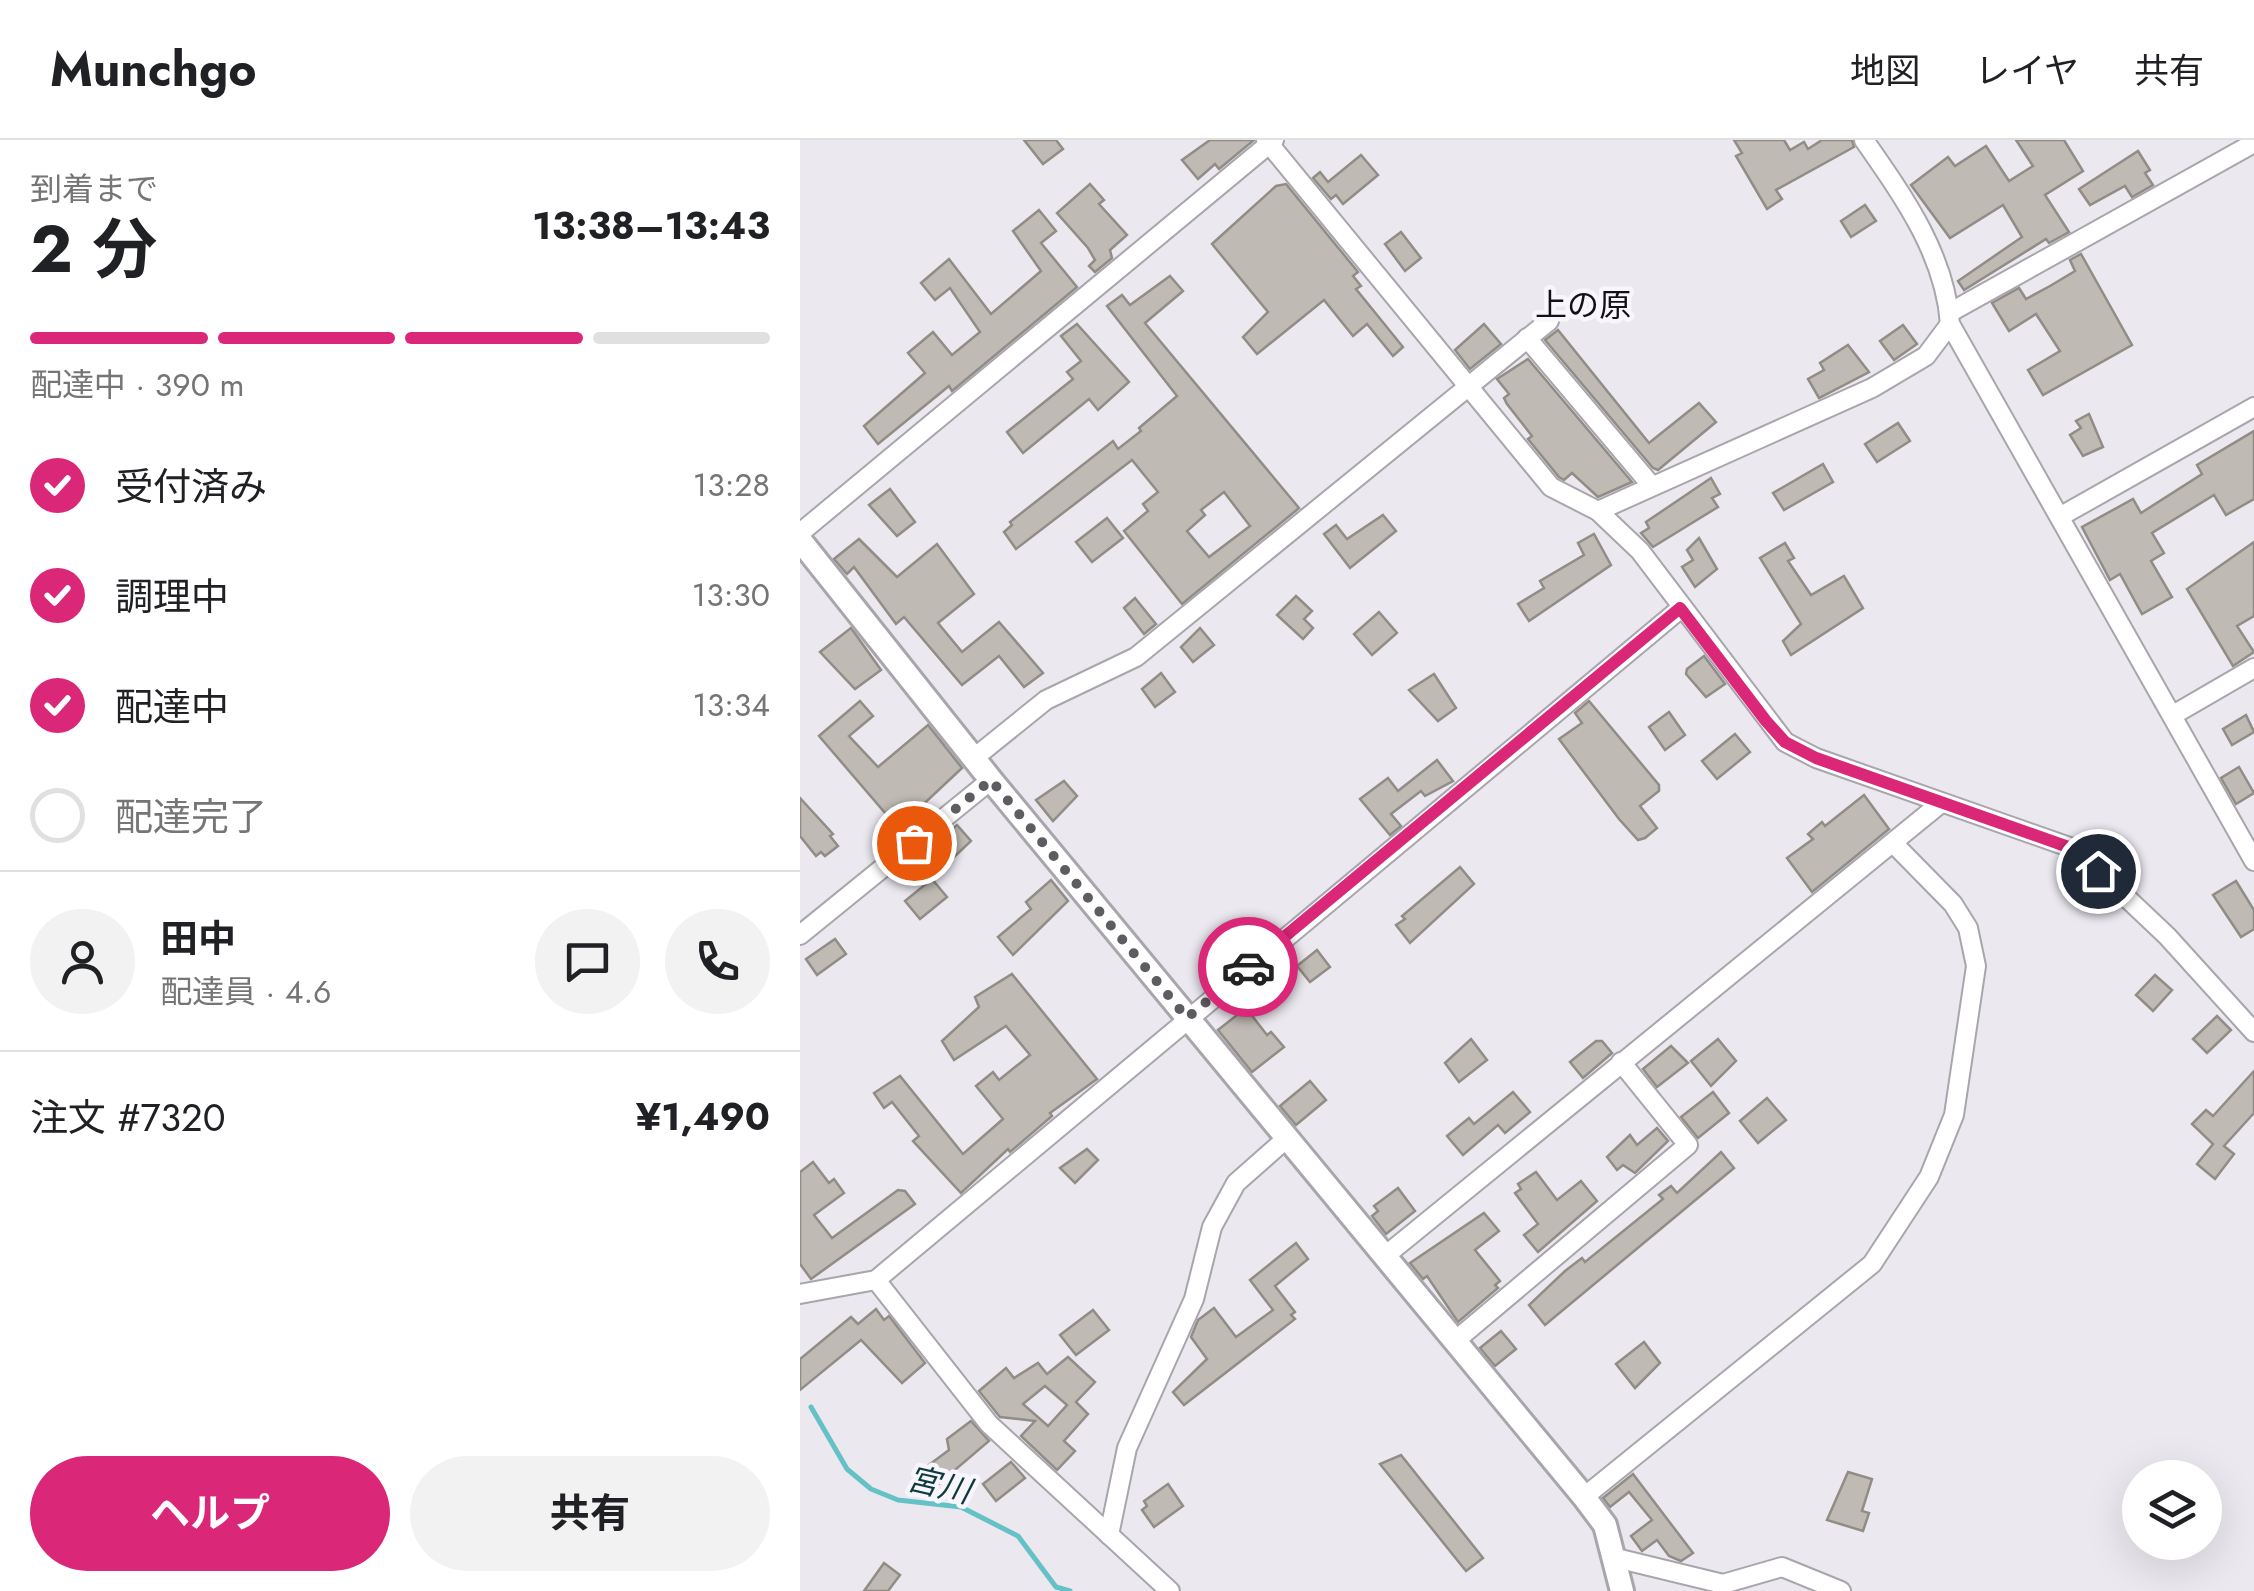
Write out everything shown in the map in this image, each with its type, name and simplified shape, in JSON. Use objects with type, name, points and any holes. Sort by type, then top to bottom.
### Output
[{"type":"street","points":[[1864,140],[1932,248],[1950,319],[2254,862]]},
{"type":"street","points":[[1622,1591],[1605,1525],[1584,1496],[991,780],[800,537],[1270,141],[1465,387],[1550,487],[1598,511],[1640,551],[1785,742],[1941,803],[1990,816],[2074,849],[2167,936],[2254,1032]]},
{"type":"street","points":[[1598,511],[1872,388],[1926,356],[1950,319],[2254,143]]},
{"type":"street","points":[[974,758],[1046,700],[1136,658],[1549,321]]},
{"type":"street","points":[[1527,338],[1652,486]]},
{"type":"street","points":[[2061,516],[2254,407]]},
{"type":"street","points":[[800,1294],[876,1280],[1680,608]]},
{"type":"street","points":[[2173,715],[2254,668]]},
{"type":"street","points":[[800,935],[991,780]]},
{"type":"street","points":[[1386,1256],[1941,803]]},
{"type":"street","points":[[1584,1496],[1872,1264],[1929,1178],[1954,1115],[1976,966],[1968,928],[1953,904],[1894,844]]},
{"type":"street","points":[[1455,1340],[1688,1145],[1621,1062]]},
{"type":"street","points":[[1109,1535],[1127,1448],[1194,1299],[1212,1227],[1236,1183],[1287,1138]]},
{"type":"street","points":[[876,1280],[989,1424],[1170,1591]]},
{"type":"street","points":[[1616,1558],[1724,1584],[1782,1567],[1842,1591]]},
{"type":"building","points":[[1024,140],[1056,140],[1063,149],[1043,164]]},
{"type":"building","points":[[1210,140],[1254,140],[1219,169],[1215,164],[1198,179],[1182,160]]},
{"type":"building","points":[[1734,140],[1784,140],[1790,150],[1804,142],[1808,149],[1822,140],[1852,140],[1854,147],[1776,190],[1782,199],[1767,209],[1736,156],[1742,153]]},
{"type":"building","points":[[2016,140],[2064,140],[2083,171],[2045,195],[2069,232],[2049,243],[2046,239],[1964,290],[1958,281],[2022,237],[2003,205],[1950,238],[1911,185],[1948,157],[1955,166],[1986,146],[2009,181],[2033,166]]},
{"type":"building","points":[[2138,151],[2150,170],[2145,173],[2153,185],[2132,197],[2125,186],[2090,205],[2079,189]]},
{"type":"building","points":[[1361,155],[1378,175],[1343,204],[1336,195],[1331,199],[1313,178],[1320,172],[1328,182]]},
{"type":"building","points":[[1090,184],[1104,200],[1099,204],[1127,235],[1110,250],[1112,258],[1095,272],[1089,266],[1095,260],[1088,248],[1057,213]]},
{"type":"building","points":[[1286,184],[1358,272],[1353,276],[1361,286],[1356,289],[1403,347],[1393,356],[1367,324],[1353,336],[1324,300],[1257,354],[1243,337],[1268,312],[1212,244],[1276,186]]},
{"type":"building","points":[[1865,205],[1876,221],[1851,237],[1841,221]]},
{"type":"building","points":[[1039,210],[1056,231],[1041,243],[1077,287],[952,391],[949,386],[878,444],[864,426],[925,373],[908,353],[933,332],[952,355],[980,332],[950,288],[935,300],[921,283],[949,259],[991,314],[1041,271],[1013,231]]},
{"type":"building","points":[[1401,232],[1421,258],[1405,271],[1385,244]]},
{"type":"building","points":[[2081,254],[2132,345],[2043,395],[2028,370],[2060,351],[2036,314],[2009,331],[1992,303],[2019,288],[2026,299],[2050,286],[2075,271],[2070,260]]},
{"type":"building","points":[[1170,276],[1183,291],[1145,323],[1299,508],[1182,604],[1124,531],[1148,511],[1143,504],[1158,492],[1132,460],[1016,549],[1004,532],[1012,525],[1010,522],[1113,441],[1118,449],[1141,431],[1139,428],[1177,396],[1107,306],[1122,295],[1130,305]],"holes":[[[1224,492],[1250,526],[1209,557],[1187,531],[1205,515],[1201,510]]]},
{"type":"building","points":[[1077,324],[1129,382],[1098,410],[1089,399],[1023,453],[1007,432],[1073,379],[1067,372],[1081,361],[1061,336]]},
{"type":"building","points":[[1484,324],[1501,344],[1470,369],[1455,350]]},
{"type":"building","points":[[1903,325],[1917,344],[1894,360],[1880,341]]},
{"type":"building","points":[[1558,330],[1649,443],[1699,403],[1716,422],[1658,470],[1653,468],[1545,340]]},
{"type":"building","points":[[1848,345],[1869,372],[1819,398],[1808,379],[1824,370],[1820,363]]},
{"type":"building","points":[[1528,359],[1632,482],[1598,497],[1572,473],[1564,480],[1559,477],[1528,439],[1532,436],[1507,404],[1504,398],[1509,394],[1497,379]]},
{"type":"building","points":[[2089,414],[2103,447],[2083,456],[2070,435],[2081,428],[2076,421]]},
{"type":"building","points":[[1898,423],[1910,441],[1877,462],[1865,444]]},
{"type":"building","points":[[2254,431],[2254,499],[2226,515],[2214,495],[2152,533],[2164,553],[2151,561],[2172,597],[2142,614],[2120,574],[2110,580],[2082,527],[2133,499],[2141,513],[2202,474],[2197,465]]},
{"type":"building","points":[[1823,464],[1833,482],[1784,510],[1773,493]]},
{"type":"building","points":[[1711,478],[1720,494],[1712,498],[1718,507],[1653,547],[1641,533],[1649,528],[1646,522]]},
{"type":"building","points":[[890,489],[915,522],[897,536],[869,505]]},
{"type":"building","points":[[1383,515],[1396,531],[1350,568],[1324,534],[1336,525],[1347,539]]},
{"type":"building","points":[[1107,518],[1123,538],[1092,562],[1076,542]]},
{"type":"building","points":[[1594,534],[1611,565],[1529,621],[1518,604],[1544,588],[1540,581],[1584,555],[1578,543]]},
{"type":"building","points":[[1699,538],[1717,569],[1695,587],[1682,567],[1693,560],[1687,550]]},
{"type":"building","points":[[859,539],[897,577],[937,544],[974,594],[938,623],[962,652],[999,622],[1043,673],[1024,687],[999,656],[962,685],[904,617],[896,624],[854,567],[847,574],[834,559]]},
{"type":"building","points":[[2254,542],[2254,616],[2237,626],[2254,652],[2233,666],[2187,589]]},
{"type":"building","points":[[1785,543],[1794,558],[1788,561],[1811,595],[1844,576],[1863,608],[1791,655],[1783,641],[1801,624],[1760,558]]},
{"type":"building","points":[[1296,596],[1312,611],[1304,619],[1313,628],[1303,639],[1277,615]]},
{"type":"building","points":[[1135,598],[1156,624],[1144,634],[1124,608]]},
{"type":"building","points":[[1379,612],[1397,633],[1372,655],[1354,634]]},
{"type":"building","points":[[851,628],[881,670],[855,689],[820,652]]},
{"type":"building","points":[[1200,628],[1214,645],[1193,662],[1181,647]]},
{"type":"building","points":[[1704,656],[1725,684],[1706,697],[1686,674]]},
{"type":"building","points":[[1161,673],[1175,692],[1155,707],[1142,689]]},
{"type":"building","points":[[1434,674],[1456,708],[1438,721],[1409,690]]},
{"type":"building","points":[[860,701],[873,716],[849,736],[878,767],[928,725],[962,768],[915,812],[922,820],[904,835],[819,736]]},
{"type":"building","points":[[1589,701],[1659,785],[1659,791],[1640,806],[1657,828],[1645,838],[1638,840],[1619,819],[1559,739],[1582,723],[1575,713]]},
{"type":"building","points":[[1669,712],[1685,735],[1665,750],[1649,727]]},
{"type":"building","points":[[2246,715],[2254,732],[2232,745],[2223,729]]},
{"type":"building","points":[[1735,734],[1750,752],[1717,779],[1702,761]]},
{"type":"building","points":[[1437,760],[1453,781],[1425,796],[1421,791],[1391,814],[1401,826],[1390,835],[1360,799],[1388,778],[1398,791]]},
{"type":"building","points":[[2239,767],[2254,793],[2236,804],[2221,778]]},
{"type":"building","points":[[1064,781],[1077,796],[1053,821],[1036,800]]},
{"type":"building","points":[[1864,795],[1889,829],[1812,892],[1787,858],[1813,839],[1808,834],[1822,822],[1825,826]]},
{"type":"building","points":[[800,798],[833,834],[830,836],[838,846],[825,856],[821,852],[816,856],[800,836]]},
{"type":"building","points":[[957,825],[971,841],[952,859],[937,842]]},
{"type":"building","points":[[1460,867],[1474,884],[1410,943],[1396,925]]},
{"type":"building","points":[[932,879],[947,897],[920,919],[905,901]]},
{"type":"building","points":[[1051,880],[1068,901],[1013,955],[998,937],[1031,909],[1026,902]]},
{"type":"building","points":[[2236,881],[2254,910],[2254,929],[2241,937],[2213,895]]},
{"type":"building","points":[[835,939],[846,954],[817,975],[806,959]]},
{"type":"building","points":[[1317,950],[1330,967],[1310,982],[1297,966]]},
{"type":"building","points":[[1012,974],[1097,1079],[1050,1113],[1052,1116],[1010,1152],[1008,1149],[961,1193],[913,1141],[919,1136],[892,1102],[884,1108],[874,1093],[900,1076],[963,1154],[1003,1119],[976,1086],[993,1072],[999,1080],[1030,1055],[1006,1026],[954,1060],[942,1041],[979,1007],[975,997]]},
{"type":"building","points":[[2155,975],[2172,990],[2153,1011],[2136,995]]},
{"type":"building","points":[[1246,1008],[1267,1035],[1271,1032],[1284,1047],[1252,1072],[1218,1030]]},
{"type":"building","points":[[2217,1016],[2231,1030],[2207,1053],[2193,1039]]},
{"type":"building","points":[[1471,1039],[1487,1060],[1459,1082],[1445,1063]]},
{"type":"building","points":[[1718,1039],[1736,1061],[1711,1086],[1691,1061]]},
{"type":"building","points":[[1596,1041],[1602,1041],[1612,1053],[1583,1078],[1570,1062]]},
{"type":"building","points":[[1671,1046],[1688,1063],[1657,1087],[1643,1069]]},
{"type":"building","points":[[2254,1071],[2254,1113],[2224,1146],[2234,1154],[2215,1179],[2197,1164],[2213,1144],[2192,1124],[2206,1110],[2213,1116]]},
{"type":"building","points":[[1310,1081],[1326,1100],[1296,1125],[1280,1106]]},
{"type":"building","points":[[1513,1092],[1530,1112],[1505,1133],[1498,1125],[1463,1155],[1447,1136],[1469,1118],[1474,1124]]},
{"type":"building","points":[[1713,1092],[1729,1113],[1698,1138],[1681,1117]]},
{"type":"building","points":[[1767,1098],[1786,1120],[1758,1143],[1740,1121]]},
{"type":"building","points":[[1657,1128],[1668,1141],[1635,1173],[1623,1165],[1617,1170],[1607,1157],[1630,1135],[1637,1145]]},
{"type":"building","points":[[1087,1149],[1098,1160],[1075,1183],[1060,1168]]},
{"type":"building","points":[[1721,1152],[1734,1168],[1545,1325],[1529,1305],[1565,1271],[1582,1258],[1585,1262],[1663,1199],[1659,1195],[1671,1186],[1677,1193]]},
{"type":"building","points":[[813,1162],[829,1183],[834,1179],[844,1193],[814,1215],[832,1238],[898,1190],[905,1191],[915,1204],[811,1279],[800,1264],[800,1172]]},
{"type":"building","points":[[1536,1172],[1557,1200],[1581,1181],[1597,1201],[1538,1252],[1524,1235],[1538,1224],[1515,1193],[1521,1189],[1518,1184]]},
{"type":"building","points":[[1398,1188],[1415,1211],[1386,1234],[1372,1216],[1378,1211],[1374,1206]]},
{"type":"building","points":[[1484,1213],[1499,1231],[1475,1250],[1500,1281],[1495,1285],[1498,1288],[1458,1322],[1427,1276],[1423,1279],[1410,1263]]},
{"type":"building","points":[[1296,1243],[1308,1259],[1275,1286],[1295,1312],[1291,1315],[1295,1319],[1184,1405],[1173,1392],[1207,1359],[1191,1337],[1198,1320],[1214,1308],[1236,1337],[1273,1310],[1250,1280]]},
{"type":"building","points":[[876,1309],[884,1320],[889,1316],[925,1363],[902,1383],[861,1340],[800,1390],[800,1359],[851,1317],[858,1324]]},
{"type":"building","points":[[1093,1310],[1109,1330],[1076,1355],[1060,1335]]},
{"type":"building","points":[[1501,1331],[1516,1349],[1495,1366],[1480,1348]]},
{"type":"building","points":[[1644,1342],[1660,1363],[1635,1388],[1616,1364]]},
{"type":"building","points":[[1068,1357],[1095,1382],[1076,1402],[1088,1414],[1064,1441],[1075,1451],[1057,1470],[1021,1436],[1035,1421],[1000,1417],[979,1391],[1006,1368],[1014,1378],[1038,1363],[1047,1374]],"holes":[[[1045,1386],[1067,1405],[1048,1426],[1023,1404]]]},
{"type":"building","points":[[971,1421],[989,1441],[935,1487],[922,1470],[949,1450],[947,1439]]},
{"type":"building","points":[[1401,1455],[1483,1558],[1466,1571],[1380,1464]]},
{"type":"building","points":[[1011,1462],[1025,1478],[996,1501],[983,1484]]},
{"type":"building","points":[[1848,1472],[1872,1479],[1862,1511],[1869,1513],[1863,1531],[1827,1520]]},
{"type":"building","points":[[1633,1474],[1693,1553],[1681,1561],[1669,1556],[1657,1540],[1642,1551],[1631,1536],[1652,1520],[1629,1492],[1610,1507],[1603,1498]]},
{"type":"building","points":[[1168,1484],[1183,1506],[1154,1527],[1142,1510],[1147,1506],[1144,1501]]},
{"type":"building","points":[[884,1563],[900,1575],[888,1591],[864,1591]]},
{"type":"waterway","name":"宮川","points":[[811,1407],[847,1469],[871,1489],[898,1500],[961,1507],[1018,1536],[1056,1587],[1070,1591]]},
{"type":"way so far","points":[[914,843],[991,780],[1187,1018],[1248,967]]},
{"type":"district","name":"上の原","points":[[1583,305]]},
{"type":"route","points":[[1248,967],[1680,608],[1785,742],[1816,758],[1941,803],[1990,816],[2074,849],[2098,871]]}]
